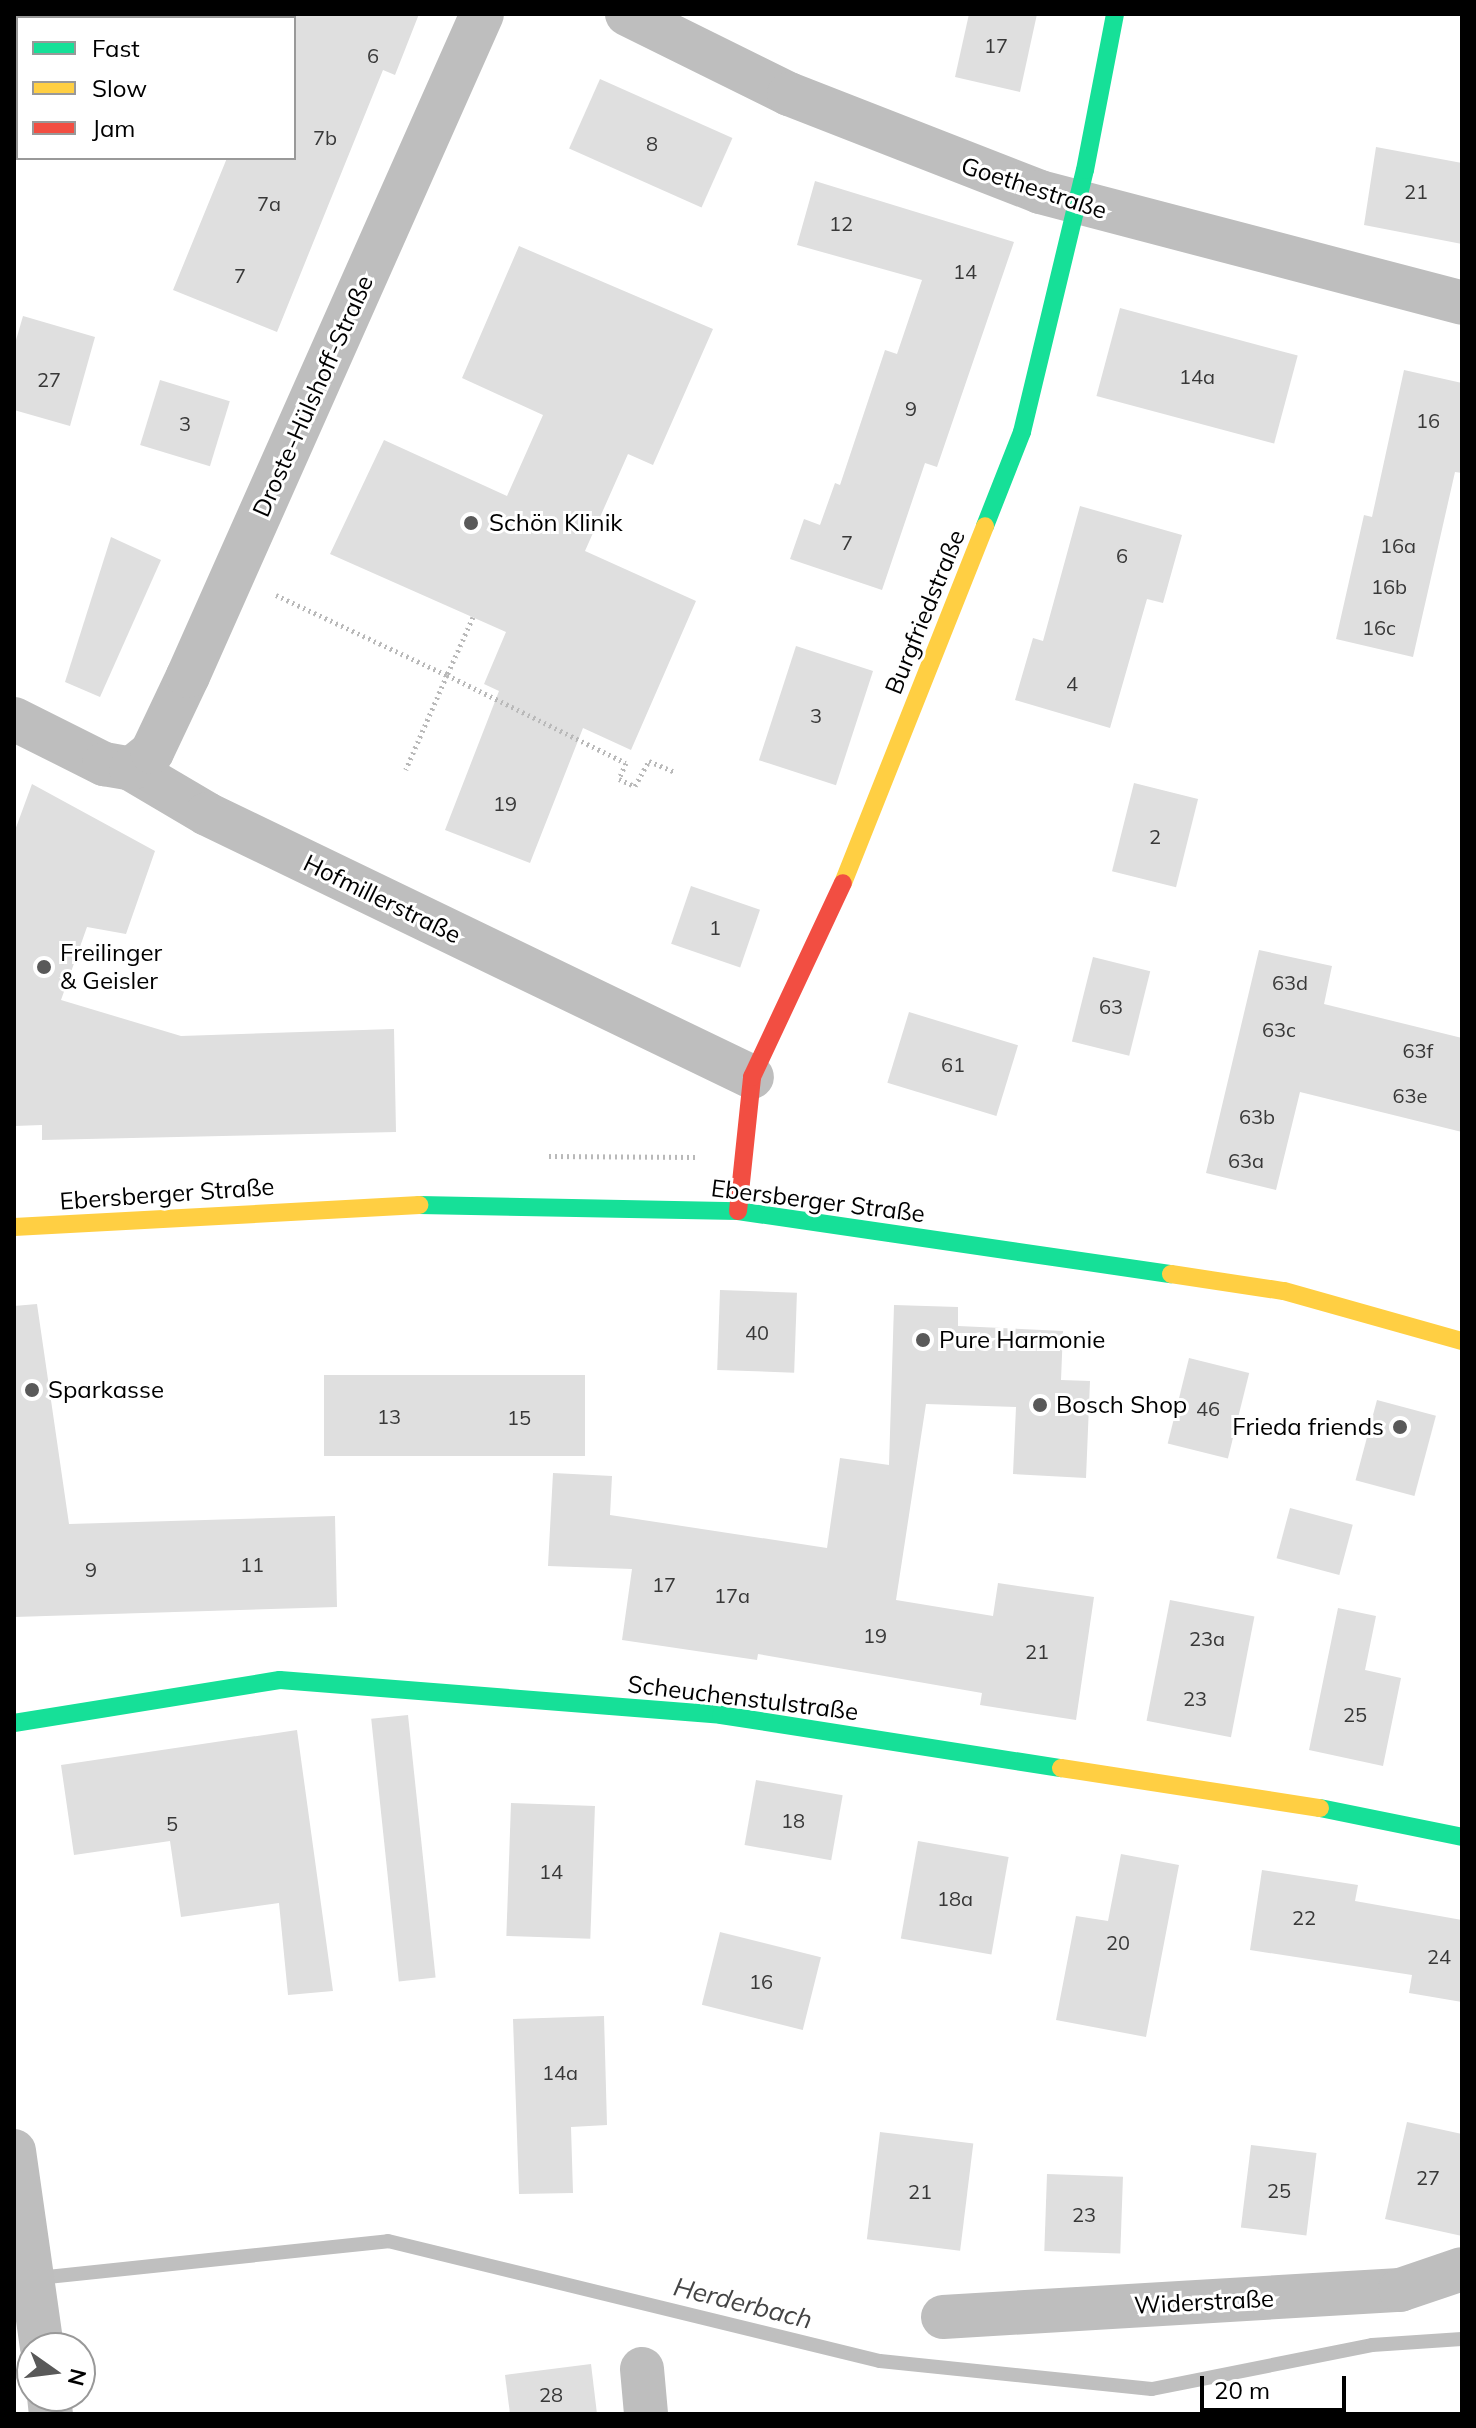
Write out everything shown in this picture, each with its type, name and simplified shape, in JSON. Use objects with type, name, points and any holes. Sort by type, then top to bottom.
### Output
[{"type":"street","name":"Droste-Hülshoff-Straße","points":[[131,769],[152,752],[482,14]]},
{"type":"street","name":"Goethestraße","points":[[627,14],[789,94],[947,159],[1077,204],[1462,303]]},
{"type":"street","name":"Burgfriedstraße","points":[[738,1211],[752,1077],[833,908],[1022,432],[1077,204],[1115,14]]},
{"type":"street","name":"Hofmillerstraße","points":[[14,719],[104,764],[131,769],[207,814],[752,1077]]},
{"type":"street","name":"Ebersberger Straße","points":[[14,1227],[390,1204],[738,1211],[1284,1291],[1462,1341]]},
{"type":"street","name":"Scheuchenstulstraße","points":[[14,1723],[295,1681],[721,1715],[1333,1810],[1462,1837]]},
{"type":"street","points":[[14,2151],[39,2332]]},
{"type":"street","name":"Widerstraße","points":[[943,2317],[1400,2290],[1462,2269]]},
{"type":"street","points":[[642,2369],[646,2414]]},
{"type":"path","points":[[232,574],[626,763],[619,779],[635,786],[649,761],[675,772]]},
{"type":"path","points":[[406,769],[473,617]]},
{"type":"building","points":[[419,14],[395,75],[383,70],[277,332],[173,290],[226,160],[296,160],[294,16]]},
{"type":"building","points":[[969,14],[1037,14],[1020,92],[955,77]]},
{"type":"building","points":[[600,79],[732,138],[702,207],[569,148]]},
{"type":"building","points":[[1376,147],[1462,163],[1462,244],[1364,225]]},
{"type":"building","points":[[815,181],[1014,242],[937,467],[925,463],[882,590],[790,559],[804,519],[820,525],[835,483],[840,485],[885,350],[897,354],[922,280],[797,245]]},
{"type":"building","name":"Schön Klinik","points":[[519,246],[713,329],[653,465],[628,454],[585,551],[696,601],[631,750],[583,728],[530,863],[445,830],[499,691],[484,684],[506,632],[330,554],[384,440],[507,496],[543,415],[462,378]]},
{"type":"building","points":[[1120,308],[1298,356],[1274,444],[1096,396]]},
{"type":"building","points":[[23,316],[95,337],[70,426],[14,410],[14,347]]},
{"type":"building","points":[[1404,370],[1462,383],[1462,473],[1455,472],[1413,657],[1336,639],[1364,515],[1372,517]]},
{"type":"building","points":[[160,380],[230,401],[210,466],[140,445]]},
{"type":"building","points":[[1080,506],[1182,535],[1163,603],[1147,599],[1110,728],[1015,700],[1033,638],[1043,641]]},
{"type":"building","points":[[111,537],[161,560],[100,697],[65,682]]},
{"type":"building","points":[[796,646],[873,671],[836,785],[759,760]]},
{"type":"building","points":[[1134,783],[1198,799],[1176,887],[1112,871]]},
{"type":"building","name":"Freilinger & Geisler","points":[[32,784],[155,851],[126,934],[87,927],[61,1000],[181,1036],[394,1029],[396,1132],[42,1140],[42,1125],[14,1126],[14,833]]},
{"type":"building","points":[[691,886],[760,910],[740,967],[671,944]]},
{"type":"building","points":[[1259,950],[1332,966],[1324,1004],[1462,1038],[1462,1132],[1300,1092],[1276,1190],[1206,1173]]},
{"type":"building","points":[[1093,957],[1150,971],[1129,1056],[1072,1041]]},
{"type":"building","points":[[909,1012],[1018,1045],[996,1116],[887,1083]]},
{"type":"building","points":[[720,1290],[797,1293],[794,1373],[717,1370]]},
{"type":"building","points":[[37,1304],[69,1524],[335,1516],[337,1607],[14,1617],[14,1306]]},
{"type":"building","points":[[894,1305],[958,1307],[958,1326],[1063,1331],[1061,1380],[1090,1381],[1086,1478],[1013,1474],[1016,1407],[926,1404],[896,1600],[993,1616],[998,1583],[1094,1597],[1076,1720],[980,1705],[982,1693],[758,1654],[757,1660],[622,1640],[632,1569],[548,1566],[553,1473],[612,1476],[610,1515],[827,1548],[840,1458],[889,1465]]},
{"type":"building","points":[[1189,1358],[1249,1373],[1228,1458],[1168,1443]]},
{"type":"building","points":[[324,1375],[585,1375],[585,1456],[324,1456]]},
{"type":"building","points":[[1377,1400],[1436,1416],[1414,1496],[1356,1480]]},
{"type":"building","points":[[1290,1508],[1353,1525],[1339,1575],[1277,1558]]},
{"type":"building","points":[[1170,1600],[1254,1616],[1231,1737],[1147,1721]]},
{"type":"building","points":[[1338,1608],[1376,1616],[1365,1670],[1401,1678],[1383,1766],[1309,1750]]},
{"type":"building","points":[[408,1715],[436,1978],[399,1981],[371,1719]]},
{"type":"building","points":[[297,1730],[333,1991],[288,1995],[279,1903],[181,1917],[170,1841],[74,1855],[61,1765]]},
{"type":"building","points":[[756,1780],[843,1795],[831,1860],[745,1845]]},
{"type":"building","points":[[511,1803],[595,1806],[590,1939],[506,1936]]},
{"type":"building","points":[[918,1841],[1009,1857],[991,1954],[901,1938]]},
{"type":"building","points":[[1121,1854],[1179,1865],[1146,2037],[1056,2020],[1076,1916],[1108,1921]]},
{"type":"building","points":[[1262,1870],[1358,1885],[1355,1901],[1462,1920],[1462,2002],[1409,1993],[1412,1975],[1250,1950]]},
{"type":"building","points":[[720,1932],[821,1957],[803,2030],[702,2005]]},
{"type":"building","points":[[604,2016],[607,2125],[571,2127],[573,2193],[519,2194],[513,2019]]},
{"type":"building","points":[[1407,2122],[1462,2134],[1462,2236],[1385,2219]]},
{"type":"building","points":[[880,2132],[973,2143],[960,2251],[867,2239]]},
{"type":"building","points":[[1251,2145],[1317,2153],[1306,2235],[1241,2227]]},
{"type":"building","points":[[1047,2174],[1123,2177],[1120,2254],[1044,2251]]},
{"type":"building","points":[[591,2364],[597,2414],[510,2414],[505,2375]]},
{"type":"waterway","name":"Herderbach","points":[[38,2278],[388,2241],[880,2361],[1152,2389],[1372,2345],[1462,2339]]},
{"type":"traffic: fast","points":[[985,526],[1022,432],[1085,170],[1115,14]]},
{"type":"traffic: fast","points":[[419,1205],[738,1211],[1171,1274]]},
{"type":"traffic: fast","points":[[14,1723],[280,1680],[721,1715],[1061,1768]]},
{"type":"traffic: fast","points":[[1320,1808],[1462,1837]]},
{"type":"traffic: slow","points":[[843,883],[985,526]]},
{"type":"traffic: slow","points":[[14,1227],[419,1205]]},
{"type":"traffic: slow","points":[[1171,1274],[1284,1291],[1462,1341]]},
{"type":"traffic: slow","points":[[1061,1768],[1320,1808]]},
{"type":"traffic: jam","points":[[738,1211],[752,1077],[843,883]]},
{"type":"place","name":"Schön Klinik","points":[[471,523]]},
{"type":"place","name":"Freilinger & Geisler","points":[[44,967]]},
{"type":"place","name":"Pure Harmonie","points":[[923,1340]]},
{"type":"place","name":"Sparkasse","points":[[32,1390]]},
{"type":"place","name":"Bosch Shop","points":[[1040,1405]]},
{"type":"place","name":"Frieda friends","points":[[1400,1427]]}]
